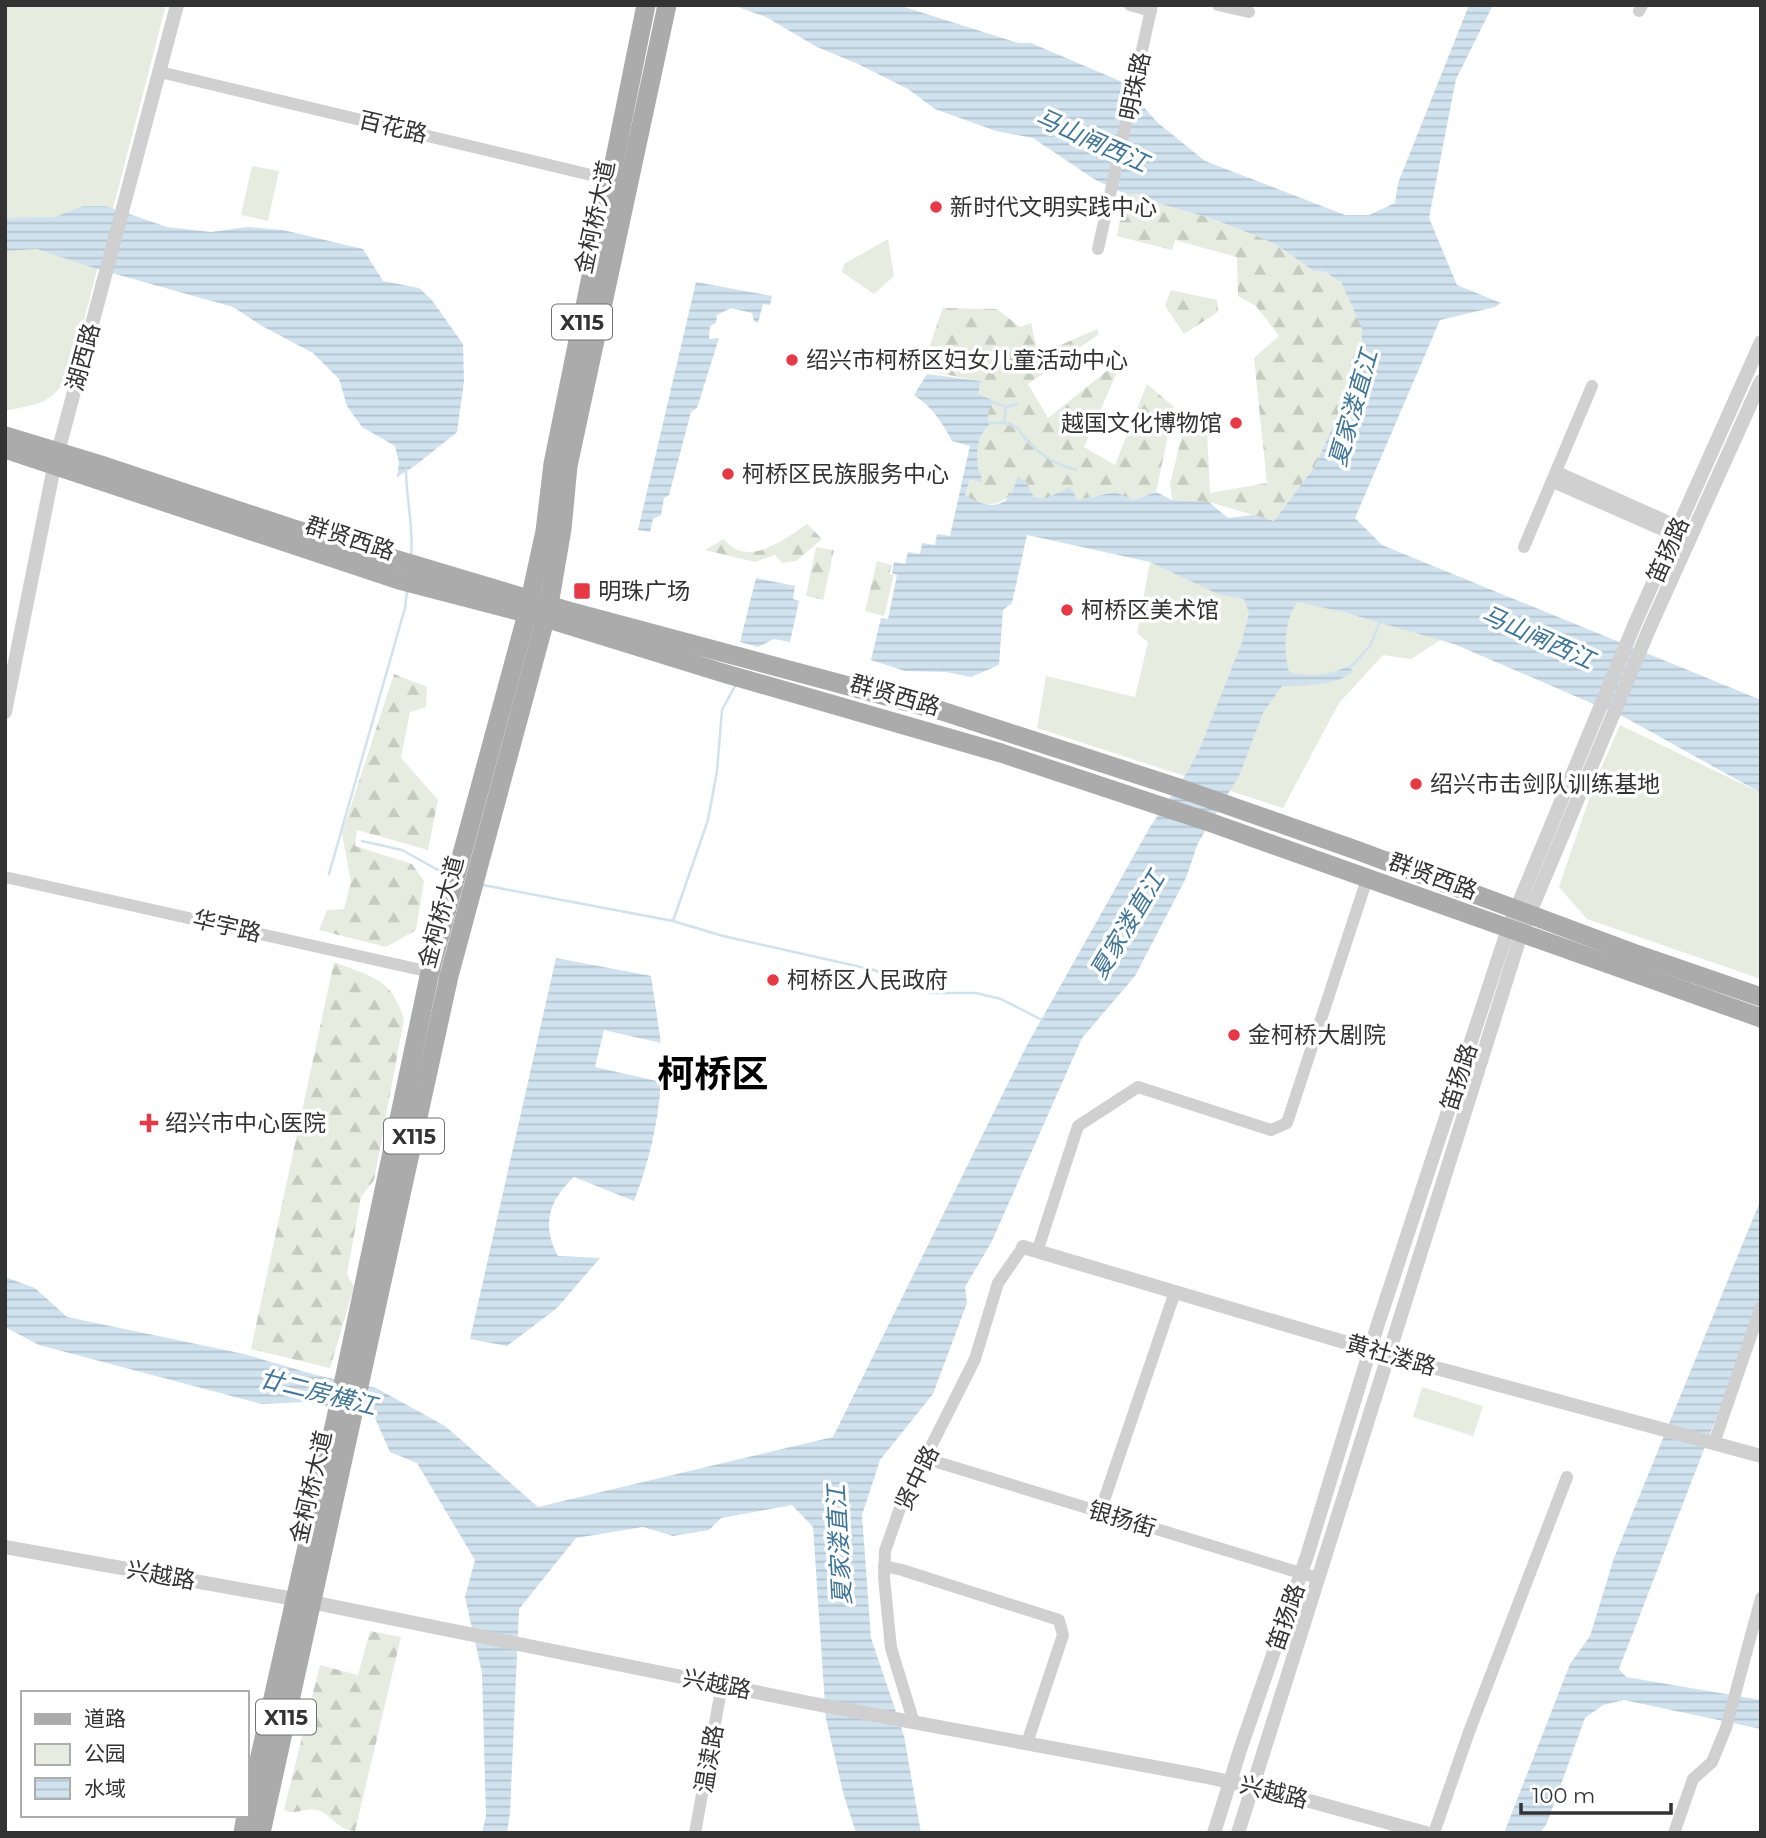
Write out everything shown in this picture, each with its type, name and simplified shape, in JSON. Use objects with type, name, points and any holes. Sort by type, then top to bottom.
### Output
[{"type":"main road","name":"金柯桥大道","points":[[646,5],[650,35]]},
{"type":"main road","name":"金柯桥大道","points":[[261,1833],[303,1601],[439,974],[562,529],[568,466],[619,181],[650,35],[667,5]]},
{"type":"main road","name":"群贤西路","points":[[5,436],[56,459]]},
{"type":"main road","name":"群贤西路","points":[[5,449],[56,459],[291,528],[400,570],[753,671],[1212,823],[1761,1018]]},
{"type":"main road","name":"群贤西路","points":[[753,671],[942,711],[1176,787],[1761,997]]},
{"type":"main road","name":"金柯桥大道","points":[[248,1811],[303,1601]]},
{"type":"street","name":"湖西路","points":[[5,712],[56,459],[177,5]]},
{"type":"street","points":[[1130,5],[1152,8]]},
{"type":"street","points":[[1218,5],[1249,12]]},
{"type":"street","name":"明珠路","points":[[1098,249],[1152,8]]},
{"type":"street","name":"百花路","points":[[160,72],[619,181]]},
{"type":"street","name":"笛扬路","points":[[1214,1833],[1301,1573],[1370,1350],[1515,932],[1593,724],[1676,530],[1761,342]]},
{"type":"street","name":"笛扬路","points":[[1523,912],[1608,730],[1650,627],[1761,381]]},
{"type":"street","points":[[1524,547],[1592,386]]},
{"type":"street","points":[[1555,477],[1676,530]]},
{"type":"street","name":"华宇路","points":[[5,877],[439,974]]},
{"type":"street","name":"贤中路","points":[[910,1722],[891,1648],[885,1551],[900,1508],[975,1359],[998,1283],[1030,1250],[1079,1126],[1139,1087],[1271,1130],[1287,1123],[1367,879]]},
{"type":"street","name":"笛扬路","points":[[1238,1833],[1388,1355],[1515,932]]},
{"type":"street","name":"黄社溇路","points":[[1030,1250],[1370,1350],[1761,1456]]},
{"type":"street","points":[[1100,1512],[1175,1292]]},
{"type":"street","points":[[1712,1442],[1761,1307]]},
{"type":"street","name":"银扬街","points":[[927,1459],[1317,1578]]},
{"type":"street","points":[[1434,1833],[1469,1732],[1567,1477]]},
{"type":"street","name":"兴越路","points":[[5,1547],[303,1601],[810,1703],[1230,1782],[1426,1833]]},
{"type":"street","points":[[884,1566],[1059,1620],[1063,1634],[1027,1743]]},
{"type":"street","points":[[1674,1833],[1693,1779],[1712,1762],[1726,1728],[1761,1598]]},
{"type":"street","name":"温渎路","points":[[695,1833],[722,1685]]},
{"type":"green space","points":[[5,5],[166,5],[70,374],[56,392],[43,401],[5,411]]},
{"type":"green space","points":[[252,166],[279,171],[268,221],[241,215]]},
{"type":"green space","points":[[1125,194],[1141,194],[1161,204],[1213,219],[1262,238],[1314,271],[1325,272],[1341,282],[1362,327],[1360,365],[1315,466],[1274,521],[1209,502],[1172,500],[1170,484],[1185,423],[1207,432],[1210,493],[1267,483],[1254,358],[1279,336],[1256,306],[1238,296],[1237,257],[1175,240],[1172,250],[1117,236]]},
{"type":"green space","points":[[888,239],[894,276],[874,294],[842,272],[844,264]]},
{"type":"green space","points":[[1171,290],[1217,300],[1218,312],[1184,334],[1165,306]]},
{"type":"green space","points":[[943,308],[997,309],[1020,327],[1031,323],[1038,355],[1097,329],[1099,334],[1028,384],[1048,418],[1117,363],[1119,368],[1084,447],[1115,465],[1147,384],[1174,407],[1156,492],[1134,500],[1114,492],[1078,500],[1069,488],[1047,498],[1034,497],[1026,482],[998,503],[983,503],[965,496],[970,479],[980,483],[981,480],[978,449],[982,434],[989,426],[988,414],[978,394],[981,381],[921,370]]},
{"type":"green space","points":[[807,524],[822,539],[796,561],[782,563],[775,555],[755,562],[705,550],[724,539],[733,548],[754,552],[776,544]]},
{"type":"green space","points":[[816,547],[834,550],[823,600],[806,596]]},
{"type":"green space","points":[[877,561],[892,565],[889,574],[894,575],[884,616],[865,611]]},
{"type":"green space","points":[[1150,562],[1183,576],[1343,612],[1442,639],[1411,659],[1383,655],[1339,703],[1283,808],[1037,728],[1046,676],[1135,697],[1148,642],[1137,633]]},
{"type":"green space","points":[[394,674],[427,687],[426,707],[410,712],[401,758],[438,800],[428,850],[357,830],[355,846],[412,864],[424,881],[416,930],[386,947],[319,930],[327,910],[344,909],[351,882],[342,833]]},
{"type":"green space","points":[[1620,725],[1761,793],[1761,979],[1587,919],[1559,887],[1595,782]]},
{"type":"green space","points":[[334,962],[386,986],[399,1005],[404,1019],[374,1180],[361,1197],[347,1274],[354,1287],[330,1368],[251,1349]]},
{"type":"green space","points":[[1422,1387],[1483,1406],[1473,1436],[1413,1417]]},
{"type":"green space","points":[[370,1631],[401,1637],[355,1831],[338,1825],[317,1810],[284,1810],[320,1665],[358,1675]]},
{"type":"water","points":[[732,5],[898,5],[1018,43],[1031,43],[1120,81],[1158,123],[1205,161],[1345,215],[1369,215],[1395,203],[1398,183],[1469,5],[1493,5],[1456,79],[1429,218],[1457,285],[1501,303],[1495,307],[1440,320],[1355,518],[1382,545],[1761,700],[1761,793],[1626,718],[1454,644],[1343,612],[1297,602],[1289,618],[1286,637],[1289,672],[1319,675],[1349,666],[1353,672],[1328,683],[1282,686],[1263,713],[1239,776],[1198,843],[1186,878],[1135,976],[1082,1038],[991,1243],[965,1287],[967,1303],[933,1394],[880,1460],[862,1515],[871,1638],[904,1736],[921,1833],[856,1833],[844,1796],[826,1719],[813,1527],[792,1505],[721,1518],[709,1530],[673,1536],[643,1527],[576,1538],[519,1609],[507,1833],[482,1833],[486,1816],[482,1673],[465,1597],[475,1560],[417,1463],[390,1452],[375,1418],[307,1402],[262,1404],[39,1345],[5,1327],[5,1277],[35,1288],[67,1317],[244,1354],[316,1375],[376,1388],[445,1426],[538,1507],[833,1437],[1027,1045],[1150,827],[1188,771],[1200,748],[1241,645],[1249,613],[1244,599],[1218,594],[1150,562],[1027,535],[1012,603],[1003,610],[999,665],[971,677],[946,672],[905,671],[871,660],[881,618],[888,619],[897,575],[892,573],[894,562],[905,564],[908,552],[920,554],[922,543],[935,545],[937,534],[950,536],[970,446],[952,441],[927,405],[914,395],[927,374],[981,381],[978,394],[992,400],[988,414],[989,426],[978,444],[981,483],[970,479],[965,495],[975,501],[992,505],[1003,502],[1011,494],[1018,477],[1026,482],[1034,497],[1047,498],[1070,487],[1078,500],[1115,492],[1134,500],[1156,492],[1172,500],[1209,502],[1228,518],[1253,515],[1274,521],[1315,466],[1360,365],[1362,328],[1341,282],[1325,272],[1314,271],[1262,238],[1213,219],[1161,204],[1141,194],[1125,194],[1094,179],[1033,138],[996,131],[935,109],[908,89],[817,47],[766,17]]},
{"type":"water","points":[[83,206],[106,206],[167,227],[211,232],[248,227],[283,230],[363,249],[383,281],[419,288],[431,299],[463,344],[464,381],[457,432],[397,477],[399,463],[395,446],[362,427],[347,406],[339,379],[313,353],[233,307],[37,249],[5,251],[5,218],[55,217]]},
{"type":"water","points":[[696,282],[772,296],[770,305],[763,304],[758,323],[754,321],[752,313],[731,308],[717,315],[716,323],[710,326],[709,339],[719,338],[697,408],[691,412],[669,495],[664,498],[661,515],[653,519],[650,532],[638,530]]},
{"type":"water","points":[[756,578],[795,586],[793,599],[799,601],[790,642],[774,639],[758,647],[740,642]]},
{"type":"water","points":[[556,958],[651,976],[661,1043],[604,1030],[595,1067],[661,1082],[660,1098],[652,1143],[634,1201],[574,1177],[553,1204],[550,1234],[558,1256],[600,1258],[557,1308],[507,1346],[470,1339]]},
{"type":"water","points":[[1761,1199],[1761,1302],[1619,1669],[1626,1677],[1761,1700],[1761,1729],[1624,1700],[1603,1705],[1585,1718],[1547,1823],[1540,1833],[1504,1833],[1570,1664],[1590,1636],[1614,1558]]},
{"type":"waterway","points":[[988,401],[1005,406]]},
{"type":"waterway","points":[[1017,404],[1006,407],[1004,423],[1017,427],[1028,442],[1042,454],[1058,464],[1076,470]]},
{"type":"waterway","points":[[989,423],[1003,423]]},
{"type":"waterway","points":[[406,469],[411,556]]},
{"type":"waterway","points":[[329,874],[405,608],[407,591]]},
{"type":"waterway","points":[[1350,668],[1370,646],[1380,622]]},
{"type":"waterway","points":[[673,921],[708,820],[717,771],[722,710],[735,686]]},
{"type":"waterway","points":[[362,841],[402,850],[450,874]]},
{"type":"waterway","points":[[483,885],[673,921],[723,936],[874,970],[931,993],[976,993],[1001,999],[1044,1021]]},
{"type":"place","name":"新时代文明实践中心","points":[[936,207]]},
{"type":"place","name":"绍兴市柯桥区妇女儿童活动中心","points":[[792,360]]},
{"type":"place","name":"越国文化博物馆","points":[[1236,423]]},
{"type":"place","name":"柯桥区民族服务中心","points":[[728,474]]},
{"type":"place","name":"明珠广场","points":[[582,591]]},
{"type":"place","name":"柯桥区美术馆","points":[[1067,610]]},
{"type":"place","name":"绍兴市击剑队训练基地","points":[[1416,784]]},
{"type":"place","name":"柯桥区人民政府","points":[[773,980]]},
{"type":"place","name":"金柯桥大剧院","points":[[1234,1035]]},
{"type":"place","name":"绍兴市中心医院","points":[[149,1123]]},
{"type":"district","name":"柯桥区","points":[[713,1073]]},
{"type":"water label","name":"马山闸西江","points":[[1092,140]]},
{"type":"water label","name":"夏家溇直江","points":[[1353,408]]},
{"type":"water label","name":"马山闸西江","points":[[1538,637]]},
{"type":"water label","name":"夏家溇直江","points":[[1127,925]]},
{"type":"water label","name":"廿二房横江","points":[[318,1392]]},
{"type":"water label","name":"夏家溇直江","points":[[839,1545]]}]
